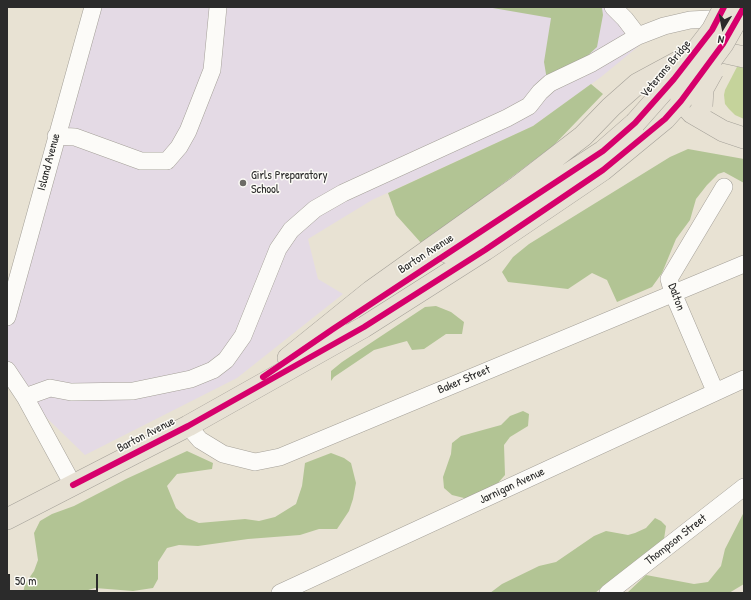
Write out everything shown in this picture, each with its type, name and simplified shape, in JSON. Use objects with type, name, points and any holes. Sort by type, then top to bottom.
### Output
[{"type":"main road","name":"Veterans Bridge","points":[[634,123],[674,79],[712,30],[724,7]]},
{"type":"main road","points":[[681,101],[723,44],[744,7]]},
{"type":"main road","points":[[741,138],[713,120],[702,106],[702,93],[709,78],[744,20]]},
{"type":"main road","points":[[284,362],[371,291],[504,196],[583,136],[611,107],[637,84],[687,57],[721,52],[744,57]]},
{"type":"main road","points":[[674,79],[681,101],[692,113],[708,123],[741,138]]},
{"type":"main road","name":"Barton Avenue","points":[[7,519],[188,426],[364,327],[523,225],[616,161],[664,120],[681,101]]},
{"type":"main road","name":"Barton Avenue","points":[[228,403],[284,362],[603,151],[634,123]]},
{"type":"street","name":"Island Avenue","points":[[7,318],[56,136],[93,7]]},
{"type":"street","points":[[56,136],[75,137],[141,161],[167,161],[179,147],[188,131],[212,70],[218,7]]},
{"type":"street","points":[[613,7],[626,19],[638,36]]},
{"type":"street","points":[[25,397],[50,388],[71,392],[133,391],[191,379],[213,370],[226,360],[243,336],[278,249],[291,230],[315,209],[343,193],[500,121],[529,106],[540,92],[550,83],[592,63],[638,36],[664,26],[690,20],[719,17],[744,20]]},
{"type":"street","name":"Dalton","points":[[715,391],[673,293],[669,280],[724,187]]},
{"type":"street","name":"Baker Street","points":[[188,426],[200,440],[223,454],[255,462],[280,457],[744,264]]},
{"type":"street","points":[[7,370],[25,397],[73,485]]},
{"type":"street","name":"Jarnigan Avenue","points":[[280,593],[715,391],[744,379]]},
{"type":"street","name":"Thompson Street","points":[[608,593],[744,487]]},
{"type":"shaded area","points":[[93,7],[613,7],[638,36],[640,45],[601,77],[533,126],[372,200],[308,239],[318,279],[343,294],[237,378],[85,455],[25,397],[7,370],[7,318]]},
{"type":"green space","points":[[487,7],[600,7],[602,8],[603,15],[597,47],[584,59],[547,80],[544,62],[551,18]]},
{"type":"green space","points":[[739,63],[744,65],[744,119],[735,115],[729,109],[725,104],[724,95],[725,90]]},
{"type":"green space","points":[[591,84],[603,94],[553,146],[422,244],[396,215],[388,193],[533,126]]},
{"type":"green space","points":[[688,149],[744,159],[744,183],[724,172],[718,174],[707,185],[696,199],[690,220],[676,239],[662,273],[652,287],[617,302],[607,280],[592,273],[568,289],[508,282],[502,272],[513,257],[529,244],[670,157]]},
{"type":"green space","points":[[436,306],[451,312],[464,322],[462,334],[446,334],[424,349],[412,350],[407,341],[374,350],[334,377],[331,381],[331,371],[342,362],[425,307]]},
{"type":"green space","points":[[523,411],[529,414],[528,426],[510,437],[504,445],[505,475],[498,483],[468,499],[452,495],[444,488],[443,477],[451,454],[452,443],[461,436],[501,425],[510,416]]},
{"type":"green space","points":[[187,451],[213,463],[212,469],[177,474],[167,486],[176,508],[187,518],[199,523],[245,519],[259,521],[275,517],[296,504],[302,486],[305,463],[331,453],[344,458],[351,463],[356,483],[353,499],[349,511],[337,529],[319,529],[300,535],[248,539],[198,546],[179,545],[167,548],[158,562],[158,579],[153,588],[133,591],[95,588],[78,593],[23,593],[25,584],[34,571],[38,560],[34,533],[40,521]]},
{"type":"green space","points":[[744,512],[744,584],[729,593],[627,593],[646,575],[694,584],[708,582],[721,566],[725,549]]},
{"type":"green space","points":[[655,518],[666,526],[664,539],[595,593],[490,593],[502,584],[539,566],[556,562],[594,536],[606,531],[628,535],[635,533],[646,528]]},
{"type":"cycle path","points":[[263,377],[333,329],[603,151],[635,123],[674,79],[712,30],[724,7]]},
{"type":"cycle path","points":[[73,485],[188,426],[364,327],[485,250],[603,170],[665,119],[681,101],[723,44],[744,7]]},
{"type":"place","name":"Girls Preparatory School","points":[[243,183]]}]
